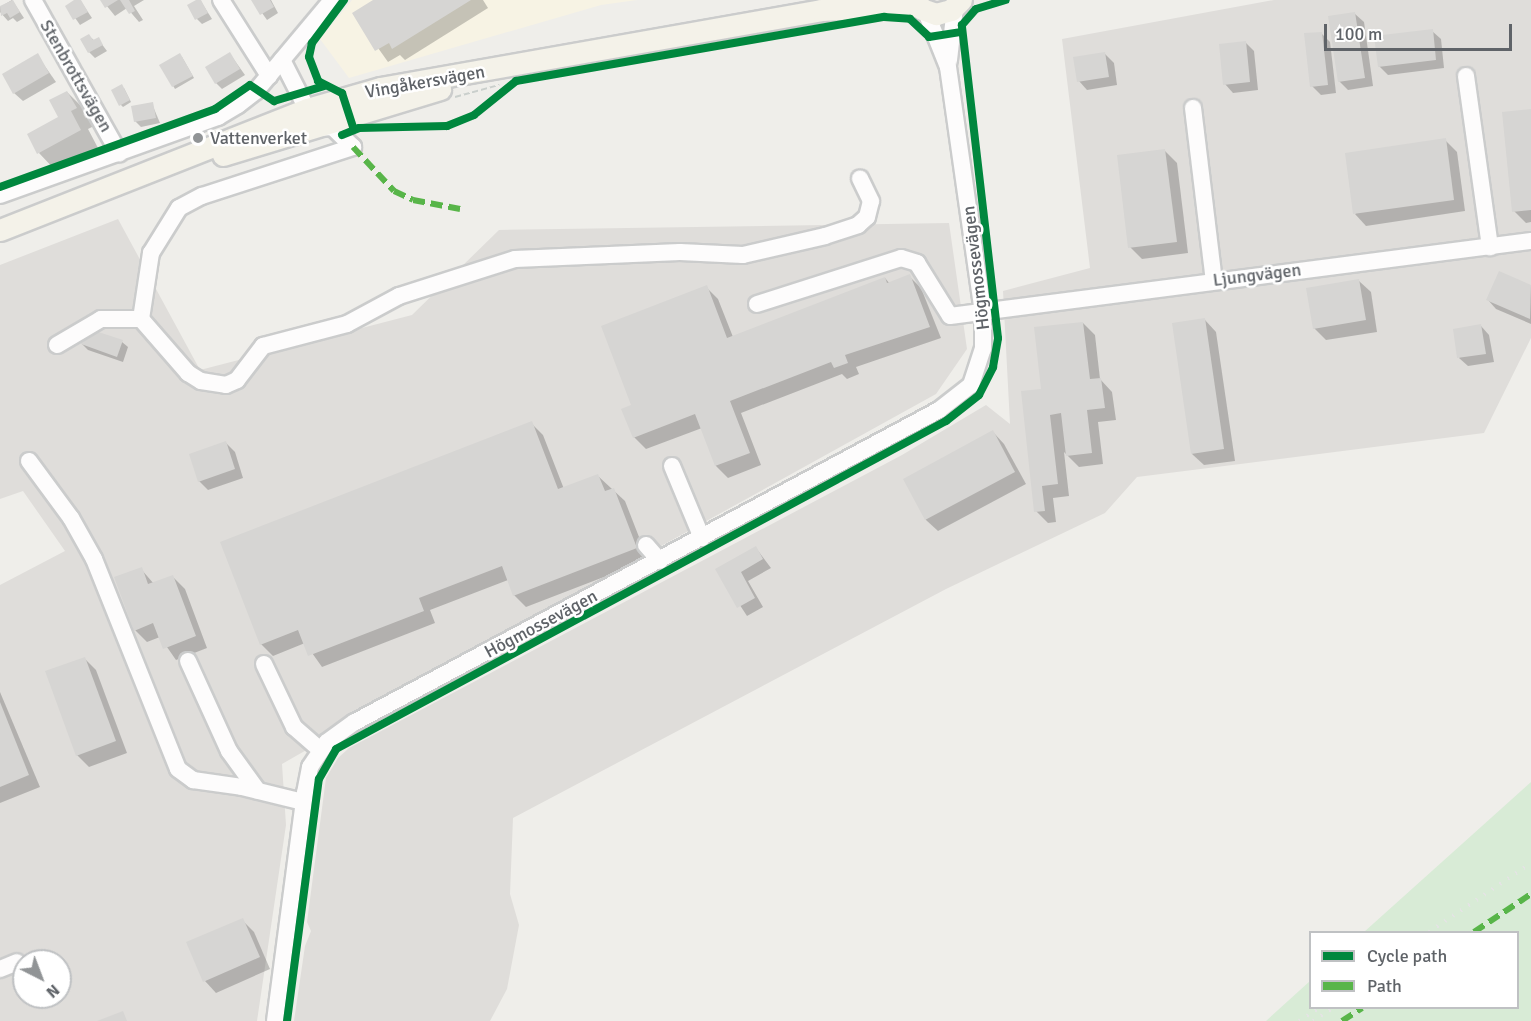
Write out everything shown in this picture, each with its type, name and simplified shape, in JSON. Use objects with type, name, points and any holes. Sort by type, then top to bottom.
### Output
[{"type":"main road","name":"Vingåkersvägen","points":[[821,10],[843,0]]},
{"type":"main road","name":"Vingåkersvägen","points":[[0,230],[111,186],[310,119],[380,88],[506,78],[821,10],[920,6],[942,14],[958,4]]},
{"type":"street","name":"Stenbrottsvägen","points":[[33,0],[119,153]]},
{"type":"street","points":[[221,0],[269,76]]},
{"type":"street","points":[[0,195],[219,117],[256,91],[332,0]]},
{"type":"street","name":"Högmossevägen","points":[[948,67],[958,4]]},
{"type":"street","name":"Högmossevägen","points":[[275,1021],[303,802],[310,767],[320,750],[355,722],[660,561],[953,402],[971,385],[978,370],[985,330],[983,313],[948,67],[920,6]]},
{"type":"street","points":[[141,319],[151,253],[179,208],[202,196],[353,147],[332,127],[310,119],[282,60]]},
{"type":"street","points":[[1466,76],[1490,247]]},
{"type":"street","points":[[1193,108],[1214,281]]},
{"type":"street","points":[[57,345],[101,319],[141,319],[188,373],[215,386],[226,385],[237,380],[263,346],[347,324],[399,296],[515,259],[680,252],[743,255],[858,225],[867,217],[871,201],[861,178]]},
{"type":"street","name":"Ljungvägen","points":[[757,304],[901,258],[917,263],[950,316],[1531,241]]},
{"type":"street","points":[[29,461],[71,518],[94,559],[178,769],[193,780],[258,791],[303,802]]},
{"type":"street","points":[[672,466],[702,538]]},
{"type":"street","points":[[646,544],[660,561]]},
{"type":"street","points":[[188,662],[229,751],[258,791]]},
{"type":"street","points":[[264,664],[294,727],[320,750]]},
{"type":"path","points":[[499,94],[506,78]]},
{"type":"shaded area","points":[[352,0],[637,0],[601,5],[349,78],[320,39]]},
{"type":"shaded area","points":[[1274,0],[1531,0],[1531,338],[1484,433],[1137,477],[1105,513],[946,589],[513,818],[510,894],[519,925],[507,989],[490,1021],[294,1021],[305,946],[311,931],[307,922],[326,778],[338,758],[349,748],[902,455],[986,405],[1010,424],[1003,291],[1090,268],[1062,39]]},
{"type":"shaded area","points":[[118,219],[200,370],[412,315],[499,230],[949,223],[967,349],[936,394],[663,545],[282,764],[286,825],[257,1021],[0,1021],[0,585],[65,551],[23,491],[0,499],[0,265]]},
{"type":"green space","points":[[1531,782],[1531,1021],[1266,1021],[1309,982],[1309,1009],[1519,1009],[1519,931],[1365,931]]},
{"type":"building","points":[[13,0],[20,12],[10,18],[7,13],[1,16],[0,6]]},
{"type":"building","points":[[74,0],[81,0],[88,12],[73,20],[65,6]]},
{"type":"building","points":[[100,0],[118,0],[105,8]]},
{"type":"building","points":[[120,0],[129,0],[135,11],[129,14]]},
{"type":"building","points":[[201,0],[208,13],[195,20],[187,5]]},
{"type":"building","points":[[251,0],[270,0],[274,7],[260,15]]},
{"type":"building","points":[[373,0],[471,0],[392,49],[389,43],[375,51],[352,13]]},
{"type":"building","points":[[1355,12],[1365,78],[1338,82],[1328,16]]},
{"type":"building","points":[[1433,29],[1436,60],[1378,67],[1374,36]]},
{"type":"building","points":[[1322,32],[1328,85],[1310,87],[1304,33]]},
{"type":"building","points":[[89,34],[93,40],[99,37],[103,45],[88,53],[80,39]]},
{"type":"building","points":[[1246,41],[1250,82],[1223,85],[1219,44]]},
{"type":"building","points":[[230,52],[240,69],[215,84],[205,67]]},
{"type":"building","points":[[1105,52],[1109,77],[1077,82],[1073,57]]},
{"type":"building","points":[[38,53],[49,73],[13,94],[2,74]]},
{"type":"building","points":[[180,53],[193,76],[172,87],[159,65]]},
{"type":"building","points":[[122,84],[130,100],[119,106],[111,90]]},
{"type":"building","points":[[67,91],[77,108],[71,111],[81,130],[37,154],[27,134],[58,117],[49,100]]},
{"type":"building","points":[[153,102],[156,118],[134,122],[131,106]]},
{"type":"building","points":[[1531,109],[1531,210],[1512,212],[1502,112]]},
{"type":"building","points":[[1446,138],[1454,200],[1353,214],[1345,153]]},
{"type":"building","points":[[1165,149],[1177,242],[1128,248],[1117,155]]},
{"type":"building","points":[[1499,271],[1531,285],[1530,319],[1486,300]]},
{"type":"building","points":[[910,274],[930,327],[845,355],[848,363],[834,368],[831,362],[730,401],[750,453],[715,466],[695,414],[633,438],[621,409],[631,405],[601,326],[707,285],[727,338],[885,277],[887,283]]},
{"type":"building","points":[[1359,279],[1366,320],[1313,329],[1306,288]]},
{"type":"building","points":[[1205,318],[1224,449],[1191,454],[1172,323]]},
{"type":"building","points":[[1083,322],[1090,379],[1101,378],[1105,408],[1087,410],[1092,453],[1066,456],[1061,413],[1050,415],[1058,484],[1042,486],[1045,511],[1034,512],[1021,391],[1041,389],[1034,327]]},
{"type":"building","points":[[1481,324],[1486,354],[1457,358],[1453,329]]},
{"type":"building","points":[[86,328],[123,340],[117,357],[81,344]]},
{"type":"building","points":[[532,421],[558,489],[598,474],[605,491],[614,488],[637,548],[513,596],[502,566],[419,598],[424,611],[308,656],[298,630],[260,645],[220,542]]},
{"type":"building","points":[[993,430],[1015,472],[925,520],[903,479]]},
{"type":"building","points":[[226,441],[235,469],[198,482],[189,454]]},
{"type":"building","points":[[756,546],[763,559],[741,572],[755,598],[737,608],[715,569]]},
{"type":"building","points":[[142,567],[148,584],[173,575],[196,636],[163,649],[153,623],[134,631],[114,577]]},
{"type":"building","points":[[85,657],[116,741],[76,756],[45,671]]},
{"type":"building","points":[[0,702],[29,775],[0,787]]},
{"type":"building","points":[[243,918],[260,957],[203,982],[186,942]]},
{"type":"building","points":[[123,1011],[127,1021],[97,1021]]},
{"type":"railway","points":[[1430,931],[1531,863]]},
{"type":"railway","points":[[1299,1021],[1317,1009]]},
{"type":"railway","points":[[1313,1021],[1331,1009]]},
{"type":"marked path","points":[[353,147],[394,191],[413,200],[460,209]]},
{"type":"marked path","points":[[1476,931],[1531,894]]},
{"type":"marked path","points":[[1342,1021],[1360,1009]]},
{"type":"cycle path","points":[[344,0],[312,43],[309,57],[318,81],[342,93],[354,129]]},
{"type":"cycle path","points":[[287,1021],[319,779],[336,749],[946,421],[979,395],[993,367],[998,338],[962,25],[976,9],[1006,0]]},
{"type":"cycle path","points":[[342,135],[359,128],[447,126],[474,115],[516,81],[884,17],[910,19],[929,37],[962,32]]},
{"type":"cycle path","points":[[0,187],[215,109],[250,85],[274,101],[324,86]]},
{"type":"place","name":"Vattenverket","points":[[198,138]]}]
